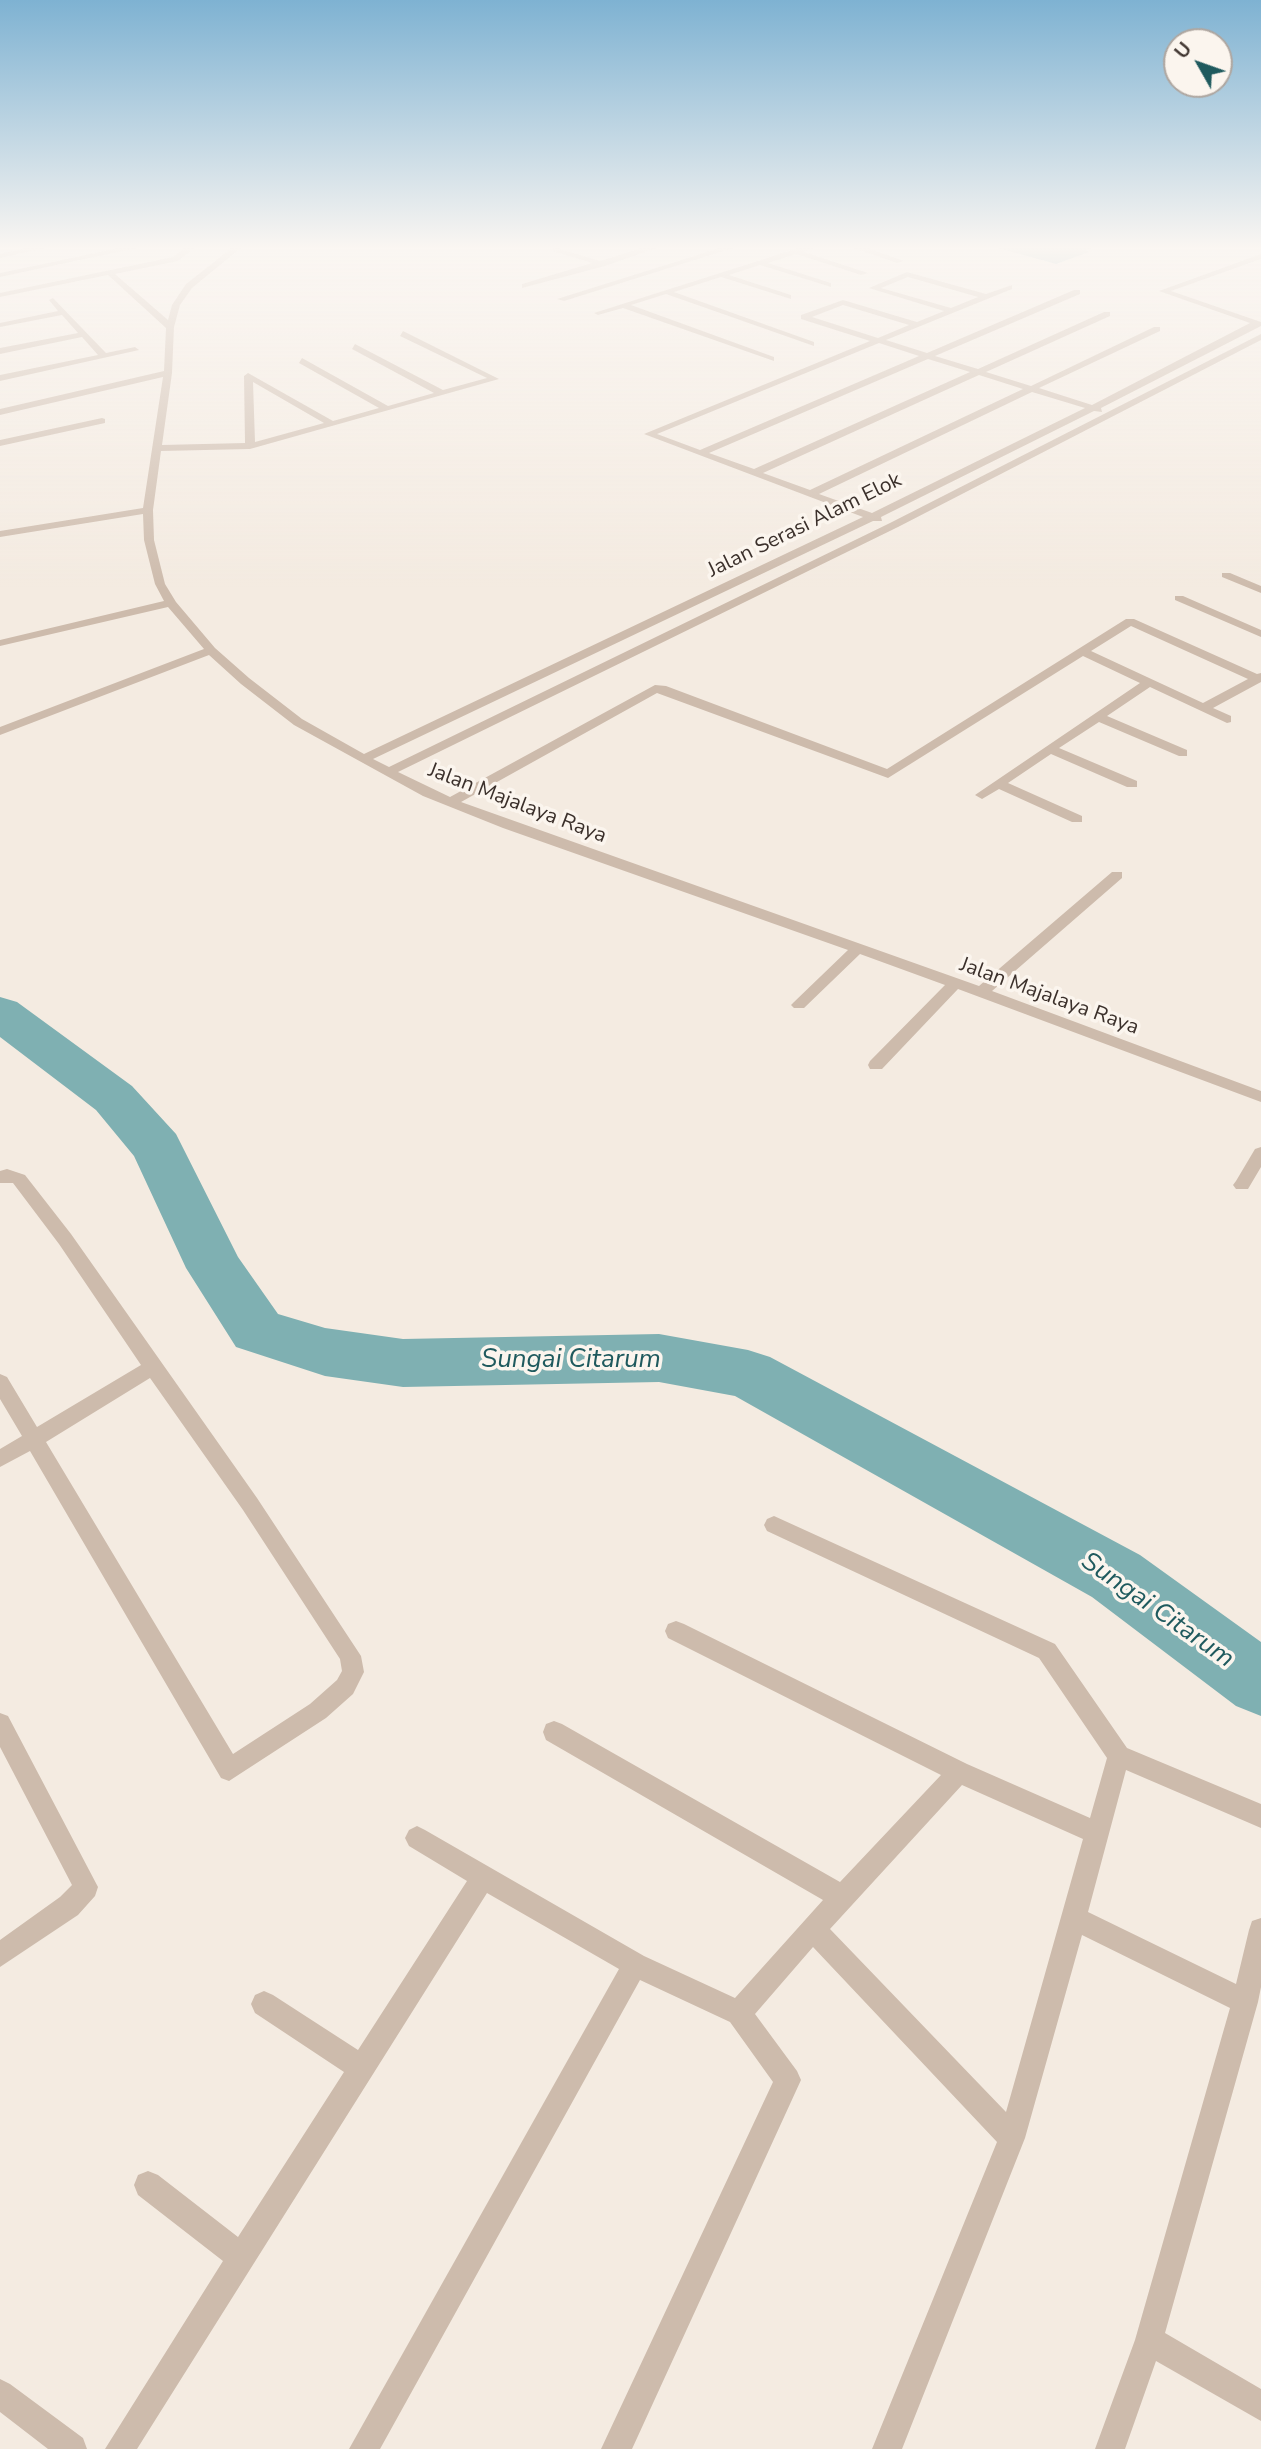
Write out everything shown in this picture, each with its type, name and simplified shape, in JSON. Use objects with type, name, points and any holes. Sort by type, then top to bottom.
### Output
[{"type":"street","points":[[46,361],[53,367]]},
{"type":"street","points":[[0,378],[79,361]]},
{"type":"street","name":"Jalan Majalaya Raya","points":[[169,361],[148,510],[149,540],[160,584],[171,603],[211,650],[298,722],[363,759],[451,802],[981,992],[1261,1097]]},
{"type":"street","points":[[303,361],[387,409]]},
{"type":"street","points":[[382,361],[441,393]]},
{"type":"street","points":[[156,448],[250,446],[495,379],[459,361]]},
{"type":"street","points":[[825,361],[649,434],[894,525]]},
{"type":"street","points":[[700,453],[915,361]]},
{"type":"street","points":[[944,361],[1112,414]]},
{"type":"street","points":[[754,473],[1001,361]]},
{"type":"street","points":[[810,494],[1089,361]]},
{"type":"street","name":"Jalan Serasi Alam Elok","points":[[363,759],[872,517],[1185,361]]},
{"type":"street","name":"Jalan Serasi Alam Elok","points":[[389,772],[894,525],[1214,361]]},
{"type":"street","points":[[0,412],[168,373]]},
{"type":"street","points":[[250,446],[248,376],[332,424]]},
{"type":"street","points":[[0,443],[102,421]]},
{"type":"street","points":[[0,534],[148,510]]},
{"type":"street","points":[[1226,575],[1261,590]]},
{"type":"street","points":[[1179,598],[1261,634]]},
{"type":"street","points":[[0,643],[171,603]]},
{"type":"street","points":[[451,802],[659,689],[888,774],[1130,621],[1259,678]]},
{"type":"street","points":[[0,731],[211,650]]},
{"type":"street","points":[[1083,651],[1227,719]]},
{"type":"street","points":[[1203,708],[1259,678]]},
{"type":"street","points":[[982,795],[1149,682]]},
{"type":"street","points":[[1098,717],[1183,753]]},
{"type":"street","points":[[435,724],[458,738]]},
{"type":"street","points":[[1050,749],[1132,784]]},
{"type":"street","points":[[998,784],[1077,820]]},
{"type":"street","points":[[981,992],[1117,875]]},
{"type":"street","points":[[799,1005],[857,948]]},
{"type":"street","points":[[876,1065],[955,983]]},
{"type":"street","points":[[1242,1185],[1261,1153]]},
{"type":"street","points":[[0,1177],[7,1175],[19,1179],[65,1239],[250,1504],[351,1656],[353,1672],[345,1687],[318,1711],[229,1770],[0,1382]]},
{"type":"street","points":[[0,1459],[153,1367]]},
{"type":"street","points":[[774,1525],[1047,1651],[1119,1756],[1261,1816]]},
{"type":"street","points":[[676,1631],[958,1772],[1097,1833]]},
{"type":"street","points":[[0,1724],[86,1887],[69,1906],[0,1955]]},
{"type":"street","points":[[554,1732],[842,1897]]},
{"type":"street","points":[[887,2449],[1012,2138],[1119,1756]]},
{"type":"street","points":[[739,2013],[958,1772]]},
{"type":"street","points":[[417,1838],[635,1965],[739,2013],[788,2080],[617,2449]]},
{"type":"street","points":[[120,2449],[484,1876]]},
{"type":"street","points":[[1073,1918],[1245,2002]]},
{"type":"street","points":[[813,1929],[1012,2138]]},
{"type":"street","points":[[1110,2449],[1149,2340],[1245,2002],[1261,1930]]},
{"type":"street","points":[[364,2449],[635,1965]]},
{"type":"street","points":[[264,2004],[362,2068]]},
{"type":"street","points":[[148,2185],[242,2258]]},
{"type":"street","points":[[1149,2340],[1261,2406]]},
{"type":"street","points":[[0,2394],[72,2449]]},
{"type":"waterway","name":"Sungai Citarum","points":[[0,1013],[114,1098],[157,1147],[215,1268],[257,1331],[325,1352],[403,1363],[659,1358],[748,1374],[1116,1576],[1261,1683]]}]
